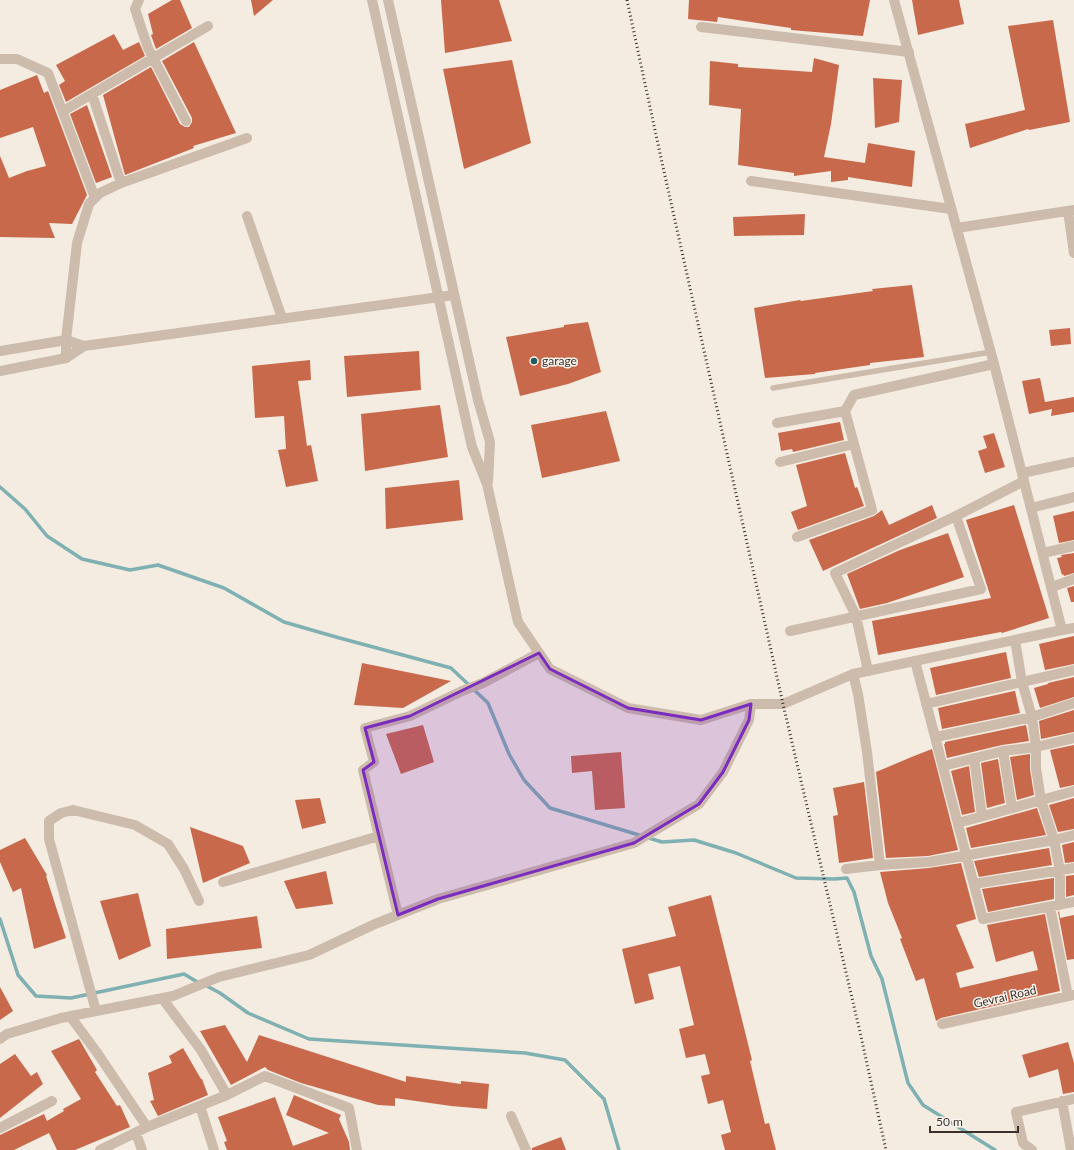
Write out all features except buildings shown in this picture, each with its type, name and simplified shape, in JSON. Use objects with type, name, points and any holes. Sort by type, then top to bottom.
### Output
[{"type":"street","points":[[139,0],[135,9],[148,48],[186,121]]},
{"type":"street","points":[[372,0],[472,447],[487,484],[518,622],[550,670],[628,708],[701,720],[751,704],[783,704],[853,674],[1074,628]]},
{"type":"street","points":[[388,0],[478,400],[490,442],[487,484]]},
{"type":"street","points":[[894,0],[991,352],[1062,630]]},
{"type":"street","points":[[63,111],[208,26]]},
{"type":"street","points":[[701,27],[909,52]]},
{"type":"street","points":[[0,59],[17,59],[48,73],[95,198]]},
{"type":"street","points":[[92,94],[121,183]]},
{"type":"street","points":[[66,358],[66,340],[77,243],[89,204],[100,193],[121,183],[247,138]]},
{"type":"street","points":[[751,180],[951,209]]},
{"type":"street","points":[[957,228],[1071,210],[1074,253]]},
{"type":"street","points":[[247,216],[282,318]]},
{"type":"street","points":[[0,371],[66,358],[84,346],[454,295]]},
{"type":"street","points":[[0,351],[66,340],[84,346]]},
{"type":"street","points":[[797,537],[872,510],[845,411],[854,396],[994,364]]},
{"type":"street","points":[[777,423],[845,411]]},
{"type":"street","points":[[780,462],[854,444]]},
{"type":"street","points":[[868,671],[856,616],[836,573],[956,516],[1023,477],[1074,462]]},
{"type":"street","points":[[1031,508],[1074,498]]},
{"type":"street","points":[[790,631],[980,589],[956,516]]},
{"type":"street","points":[[1043,553],[1074,546]]},
{"type":"street","points":[[1052,588],[1074,579]]},
{"type":"street","points":[[1015,640],[1022,682],[1032,717],[1036,747],[1036,768],[1041,800],[1054,840],[1060,871],[1055,906],[1071,996]]},
{"type":"street","points":[[398,915],[363,770],[374,762],[365,728],[410,716],[462,691],[483,683],[539,653]]},
{"type":"street","points":[[914,661],[936,737],[983,919],[1074,902]]},
{"type":"street","points":[[926,704],[1074,670]]},
{"type":"street","points":[[853,674],[858,694],[867,752],[880,865]]},
{"type":"street","points":[[936,737],[1032,717],[1074,703]]},
{"type":"street","points":[[0,1039],[7,1034],[70,1016],[95,1006],[173,996],[219,977],[309,955],[375,924],[438,899],[634,842],[699,804],[723,772],[749,720],[751,704]]},
{"type":"street","points":[[943,766],[1003,750],[1036,747],[1074,738]]},
{"type":"street","points":[[1003,750],[1012,808]]},
{"type":"street","points":[[974,758],[982,816]]},
{"type":"street","points":[[958,823],[1074,791]]},
{"type":"street","points":[[95,1006],[49,839],[49,821],[60,812],[73,810],[135,825],[168,844],[184,869],[199,901]]},
{"type":"street","points":[[846,869],[929,862],[1054,840],[1074,835]]},
{"type":"street","points":[[223,882],[379,836]]},
{"type":"street","points":[[974,884],[1074,868]]},
{"type":"street","name":"Gevrai Road","points":[[942,1024],[1071,996]]},
{"type":"street","points":[[162,998],[200,1050],[227,1095]]},
{"type":"street","points":[[70,1016],[98,1054],[147,1127]]},
{"type":"street","points":[[100,1150],[147,1127],[227,1095],[264,1076],[349,1108],[357,1150]]},
{"type":"street","points":[[1032,1150],[1023,1143],[1016,1112],[1074,1099]]},
{"type":"street","points":[[0,1128],[52,1101]]},
{"type":"street","points":[[1062,1102],[1071,1150]]},
{"type":"street","points":[[200,1106],[214,1150]]},
{"type":"street","points":[[511,1116],[526,1150]]},
{"type":"street","points":[[136,1133],[142,1150]]},
{"type":"lane","points":[[773,388],[991,352]]},
{"type":"highlighted area","points":[[539,653],[550,669],[628,708],[701,720],[751,704],[749,720],[723,772],[699,804],[634,843],[438,899],[398,915],[363,770],[374,762],[365,728],[410,716]]},
{"type":"waterway","points":[[0,487],[25,509],[47,536],[82,559],[130,570],[158,565],[224,588],[284,622],[451,668],[488,703],[509,754],[524,780],[550,808],[662,842],[694,840],[736,853],[796,878],[847,878],[854,892],[871,956],[882,979],[908,1083],[923,1105],[995,1150]]},
{"type":"waterway","points":[[0,919],[18,975],[36,996],[71,998],[184,974],[199,983]]},
{"type":"waterway","points":[[205,985],[220,993],[248,1013],[309,1039],[525,1053],[565,1060],[604,1099],[619,1150]]},
{"type":"railway","points":[[627,0],[783,704],[860,1032],[886,1150]]},
{"type":"place","name":"garage","points":[[534,361]]}]
